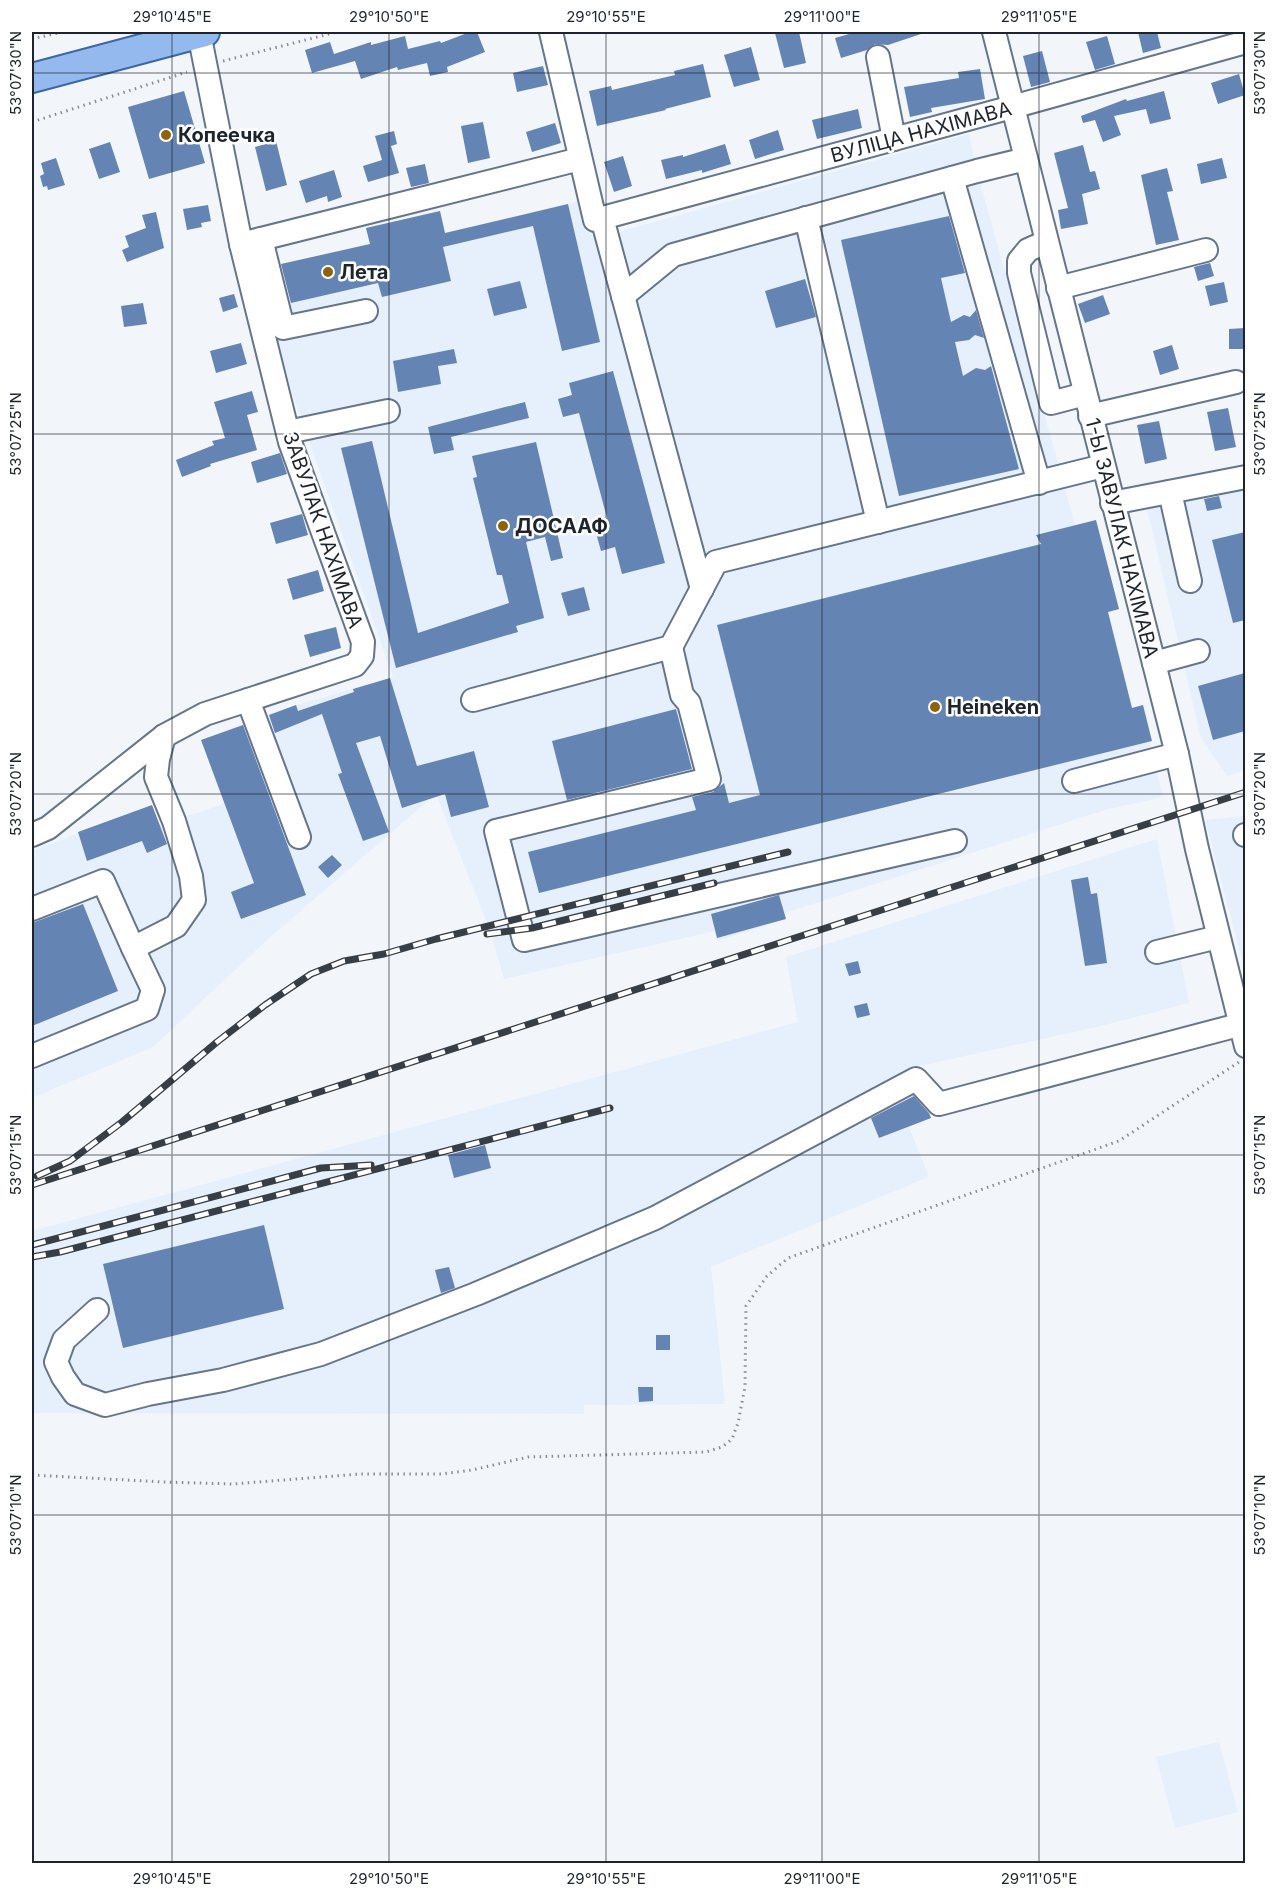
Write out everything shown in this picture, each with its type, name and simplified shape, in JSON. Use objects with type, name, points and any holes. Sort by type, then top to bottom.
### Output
[{"type":"main road","points":[[32,78],[152,38],[202,32]]},
{"type":"street","name":"ЗАВУЛАК НАХІМАВА","points":[[32,835],[48,828],[164,736],[205,714],[355,665],[362,656],[363,642],[288,432],[251,242],[205,67],[202,32]]},
{"type":"street","points":[[551,32],[580,159],[623,296],[702,589]]},
{"type":"street","name":"1-Ы ЗАВУЛАК НАХІМАВА","points":[[994,32],[1177,754],[1218,937],[1244,1031]]},
{"type":"street","name":"ВУЛІЦА НАХІМАВА","points":[[598,219],[1245,42]]},
{"type":"street","points":[[878,57],[894,139]]},
{"type":"street","points":[[366,310],[283,328],[251,242],[580,159]]},
{"type":"street","points":[[623,296],[673,255],[1026,159]]},
{"type":"street","points":[[952,178],[1039,483]]},
{"type":"street","points":[[806,218],[878,522]]},
{"type":"street","points":[[1046,242],[1028,250],[1019,261],[1019,273],[1052,403],[1088,405],[1236,382]]},
{"type":"street","points":[[1058,288],[1206,250]]},
{"type":"street","points":[[288,432],[388,411]]},
{"type":"street","points":[[955,841],[524,940],[496,831],[709,779],[689,703],[682,695],[672,647],[716,562],[1103,466]]},
{"type":"street","points":[[1113,503],[1245,477]]},
{"type":"street","points":[[1170,492],[1190,581]]},
{"type":"street","points":[[473,700],[672,647]]},
{"type":"street","points":[[1154,663],[1198,651]]},
{"type":"street","points":[[248,700],[299,837]]},
{"type":"street","points":[[133,948],[176,926],[194,900],[191,876],[174,821],[156,777],[164,736]]},
{"type":"street","points":[[1074,781],[1177,754]]},
{"type":"street","points":[[32,909],[103,881],[153,990],[147,1009],[32,1056]]},
{"type":"street","points":[[1157,952],[1218,937]]},
{"type":"street","points":[[97,1310],[64,1340],[56,1362],[75,1394],[105,1405],[148,1394],[223,1380],[321,1354],[476,1294],[655,1218],[916,1079],[939,1104],[1244,1031]]},
{"type":"path","points":[[32,39],[62,32]]},
{"type":"path","points":[[32,122],[205,67],[337,32]]},
{"type":"path","points":[[32,1475],[232,1484],[360,1474],[442,1474],[472,1470],[528,1457],[706,1452],[722,1447],[732,1439],[745,1388],[746,1306],[767,1276],[788,1258],[1119,1142],[1245,1057]]},
{"type":"shaded area","points":[[969,134],[977,171],[1075,525],[1096,520],[1119,609],[1108,612],[1132,707],[1143,705],[1149,742],[1163,797],[1108,809],[785,913],[786,919],[717,941],[715,931],[504,979],[491,933],[436,794],[268,939],[153,1047],[32,1098],[32,851],[151,805],[160,825],[224,804],[201,740],[296,705],[393,677],[295,402],[254,271],[370,244],[366,228],[440,211],[445,233],[583,200],[593,239]]},
{"type":"shaded area","points":[[1245,465],[1245,770],[1227,776],[1201,738],[1141,483],[1241,469]]},
{"type":"shaded area","points":[[1245,816],[1245,971],[1205,820]]},
{"type":"shaded area","points":[[1157,839],[1189,1003],[1101,1026],[915,1067],[931,1118],[909,1127],[929,1177],[711,1267],[725,1404],[584,1405],[584,1414],[32,1413],[32,1231],[798,1022],[786,957]]},
{"type":"shaded area","points":[[1219,1742],[1238,1812],[1175,1828],[1156,1757]]},
{"type":"building","points":[[470,32],[477,32],[485,52],[447,67],[448,72],[430,76],[427,63],[398,70],[397,67],[361,79],[355,61],[312,73],[305,50],[330,42],[334,54],[371,42],[371,45],[405,36],[408,49],[440,41],[441,43]]},
{"type":"building","points":[[799,32],[806,63],[784,68],[775,33]]},
{"type":"building","points":[[856,32],[921,32],[921,34],[888,45],[875,44],[867,50],[841,58],[835,38]]},
{"type":"building","points":[[1138,32],[1157,32],[1161,48],[1143,53]]},
{"type":"building","points":[[1107,36],[1115,64],[1095,70],[1086,42]]},
{"type":"building","points":[[751,47],[760,80],[734,87],[724,55]]},
{"type":"building","points":[[1042,51],[1050,82],[1031,87],[1023,56]]},
{"type":"building","points":[[703,64],[711,97],[597,126],[589,91],[611,86],[612,90],[675,75],[674,71]]},
{"type":"building","points":[[543,66],[548,85],[517,92],[513,73]]},
{"type":"building","points":[[980,69],[985,99],[931,108],[932,112],[910,117],[904,87],[959,78],[958,72]]},
{"type":"building","points":[[1239,74],[1245,95],[1218,104],[1211,83]]},
{"type":"building","name":"Копеечка","points":[[184,91],[205,163],[149,179],[128,107]]},
{"type":"building","points":[[1164,91],[1171,119],[1150,124],[1146,109],[1114,116],[1121,135],[1103,142],[1095,120],[1083,123],[1081,116],[1126,99],[1127,101]]},
{"type":"building","points":[[858,109],[862,128],[817,139],[812,120]]},
{"type":"building","points":[[483,122],[490,158],[468,163],[461,126]]},
{"type":"building","points":[[555,123],[561,143],[532,152],[526,132]]},
{"type":"building","points":[[778,130],[784,150],[755,159],[749,140]]},
{"type":"building","points":[[394,131],[397,144],[391,146],[399,173],[368,182],[363,166],[382,160],[375,136]]},
{"type":"building","points":[[276,141],[287,185],[266,191],[255,147]]},
{"type":"building","points":[[110,142],[120,172],[99,179],[89,149]]},
{"type":"building","points":[[725,144],[731,164],[702,173],[702,170],[666,179],[661,160],[683,155],[683,157]]},
{"type":"building","points":[[1083,145],[1090,172],[1095,171],[1100,189],[1082,194],[1088,224],[1061,229],[1058,210],[1068,208],[1054,153]]},
{"type":"building","points":[[623,156],[632,186],[614,192],[604,162]]},
{"type":"building","points":[[56,158],[65,185],[48,190],[47,186],[43,187],[40,176],[44,174],[41,163]]},
{"type":"building","points":[[1222,158],[1227,178],[1201,184],[1197,164]]},
{"type":"building","points":[[425,164],[429,183],[411,187],[406,168]]},
{"type":"building","points":[[1167,168],[1173,191],[1167,192],[1179,240],[1156,245],[1141,175]]},
{"type":"building","points":[[334,170],[342,197],[328,202],[327,196],[306,203],[299,181]]},
{"type":"building","points":[[568,204],[600,342],[562,351],[533,226],[443,247],[451,281],[382,297],[378,283],[291,303],[281,264],[370,244],[366,228],[440,211],[445,233]]},
{"type":"building","points":[[208,205],[211,221],[201,223],[202,227],[187,230],[183,209]]},
{"type":"building","points":[[156,212],[164,248],[127,262],[122,250],[129,247],[125,236],[146,228],[142,215]]},
{"type":"building","points":[[949,216],[965,273],[941,278],[951,322],[964,315],[970,317],[976,310],[984,338],[975,335],[969,340],[955,342],[963,376],[976,368],[985,370],[991,366],[1019,469],[899,496],[841,240]]},
{"type":"building","points":[[1210,263],[1214,276],[1198,281],[1194,267]]},
{"type":"building","points":[[805,279],[816,317],[776,328],[765,291]]},
{"type":"building","points":[[520,281],[527,308],[494,316],[487,289]]},
{"type":"building","points":[[1224,282],[1228,302],[1210,306],[1205,286]]},
{"type":"building","points":[[234,294],[238,307],[223,312],[219,298]]},
{"type":"building","points":[[1103,295],[1110,314],[1085,323],[1078,304]]},
{"type":"building","points":[[143,303],[147,324],[124,327],[121,306]]},
{"type":"building","points":[[1245,328],[1245,349],[1229,349],[1229,329]]},
{"type":"building","points":[[241,343],[247,364],[216,373],[210,351]]},
{"type":"building","points":[[1172,345],[1179,369],[1160,375],[1153,351]]},
{"type":"building","points":[[454,349],[457,363],[438,366],[441,384],[398,392],[393,361]]},
{"type":"building","points":[[613,371],[665,563],[622,574],[615,547],[601,551],[593,522],[607,518],[579,413],[563,417],[558,399],[572,395],[569,383]]},
{"type":"building","points":[[252,391],[258,412],[247,415],[257,450],[210,464],[211,466],[182,477],[176,460],[214,445],[212,441],[225,438],[214,402]]},
{"type":"building","points":[[525,402],[529,418],[451,437],[454,450],[434,454],[428,427]]},
{"type":"building","points":[[1228,408],[1236,447],[1215,451],[1207,412]]},
{"type":"building","points":[[1159,421],[1167,459],[1145,464],[1137,425]]},
{"type":"building","name":"ДОСААФ","points":[[372,441],[418,633],[509,603],[502,575],[497,575],[473,478],[477,477],[472,456],[536,442],[563,558],[551,561],[545,537],[526,542],[544,618],[516,626],[518,632],[396,668],[341,448]]},
{"type":"building","points":[[280,453],[287,474],[257,483],[251,462]]},
{"type":"building","points":[[1219,496],[1222,508],[1207,511],[1204,499]]},
{"type":"building","points":[[302,514],[308,535],[276,544],[270,523]]},
{"type":"building","name":"Heineken","points":[[1096,520],[1119,609],[1108,612],[1132,708],[1143,705],[1152,741],[539,893],[528,852],[696,810],[692,797],[713,792],[724,783],[729,803],[760,795],[717,625],[1041,544],[1036,535]]},
{"type":"building","points":[[1245,532],[1245,620],[1233,623],[1212,540]]},
{"type":"building","points":[[318,570],[324,591],[293,600],[287,579]]},
{"type":"building","points":[[584,587],[590,610],[568,616],[561,593]]},
{"type":"building","points":[[336,627],[341,648],[310,657],[304,635]]},
{"type":"building","points":[[1245,673],[1245,731],[1213,740],[1198,686]]},
{"type":"building","points":[[390,678],[417,766],[474,751],[489,807],[451,817],[445,794],[402,808],[380,736],[356,743],[389,832],[363,841],[338,774],[342,773],[322,714],[275,733],[269,715],[296,705],[298,711],[354,692],[353,689]]},
{"type":"building","points":[[676,709],[692,769],[567,800],[552,741]]},
{"type":"building","points":[[243,725],[306,895],[241,919],[231,892],[254,883],[201,740]]},
{"type":"building","points":[[152,805],[167,844],[147,853],[142,841],[87,861],[78,832]]},
{"type":"building","points":[[332,855],[342,865],[328,878],[318,867]]},
{"type":"building","points":[[1088,877],[1091,894],[1097,893],[1107,963],[1085,966],[1071,880]]},
{"type":"building","points":[[779,895],[786,919],[717,938],[711,914]]},
{"type":"building","points":[[83,904],[118,991],[32,1026],[32,923]]},
{"type":"building","points":[[858,961],[861,973],[849,976],[845,964]]},
{"type":"building","points":[[867,1003],[870,1015],[857,1018],[854,1006]]},
{"type":"building","points":[[914,1096],[931,1118],[879,1138],[871,1118]]},
{"type":"building","points":[[485,1145],[491,1168],[454,1178],[448,1155]]},
{"type":"building","points":[[264,1225],[284,1309],[123,1348],[103,1264]]},
{"type":"building","points":[[449,1267],[455,1288],[441,1293],[435,1270]]},
{"type":"building","points":[[656,1335],[670,1335],[670,1350],[656,1350]]},
{"type":"building","points":[[638,1387],[653,1387],[653,1401],[639,1402]]},
{"type":"railway","points":[[32,1185],[1246,792]]},
{"type":"railway","points":[[37,1176],[70,1161],[122,1122],[217,1042],[265,1005],[311,974],[344,961],[384,954],[436,939],[788,852]]},
{"type":"railway","points":[[487,934],[532,928],[714,883]]},
{"type":"railway","points":[[32,1257],[60,1252],[610,1108]]},
{"type":"railway","points":[[32,1245],[321,1168],[371,1165]]},
{"type":"place","name":"Копеечка","points":[[166,135]]},
{"type":"place","name":"Лета","points":[[328,272]]},
{"type":"place","name":"ДОСААФ","points":[[503,526]]},
{"type":"place","name":"Heineken","points":[[935,707]]}]
